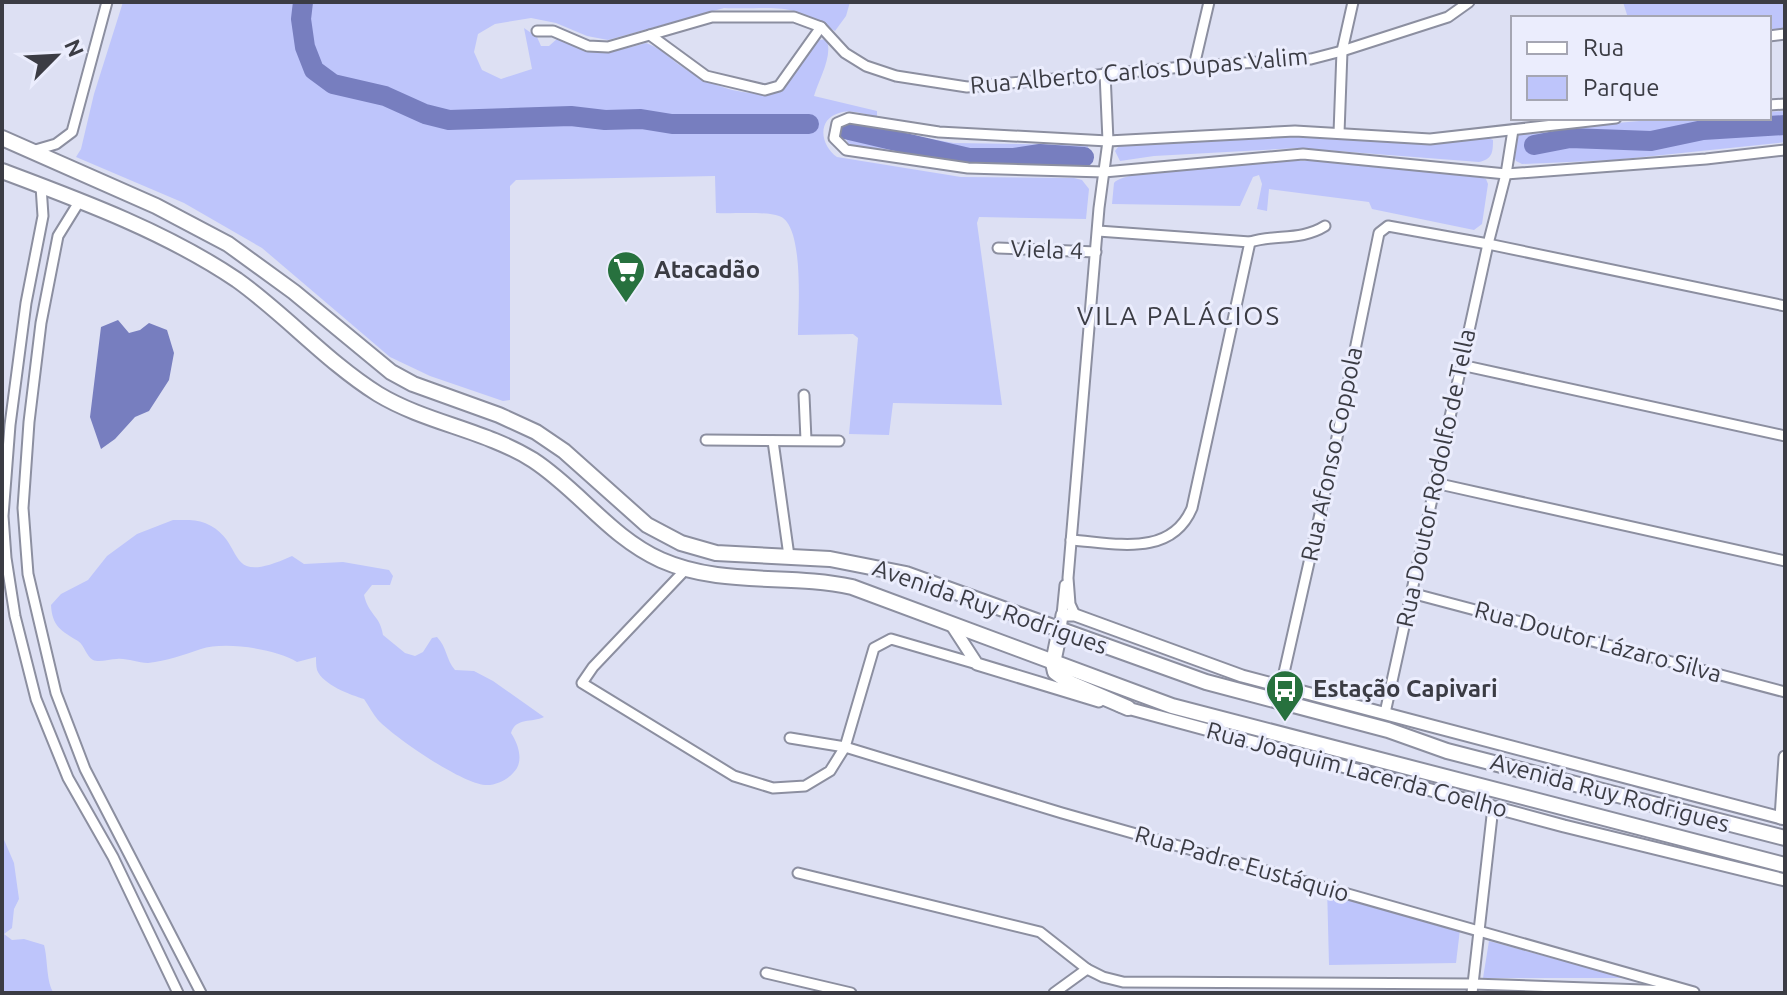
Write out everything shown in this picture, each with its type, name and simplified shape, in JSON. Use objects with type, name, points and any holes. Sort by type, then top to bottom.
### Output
[{"type":"main road","name":"Avenida Ruy Rodrigues","points":[[2,138],[156,206],[228,244],[284,284],[391,372],[413,384],[536,432],[564,451],[647,525],[665,535],[716,553],[847,561],[906,574],[1061,622],[1243,692],[1388,730],[1462,755],[1785,838]]},
{"type":"main road","name":"Avenida Ruy Rodrigues","points":[[2,171],[171,241],[216,267],[259,296],[376,392],[414,412],[508,446],[534,461],[559,479],[623,538],[663,561],[727,577],[831,583],[871,594],[1053,663],[1228,723],[1785,865]]},
{"type":"main road","points":[[1061,622],[1053,663],[1055,672],[1070,683],[1128,708]]},
{"type":"street","points":[[32,151],[56,144],[72,132],[107,2]]},
{"type":"street","points":[[1194,66],[1209,2]]},
{"type":"street","points":[[1339,133],[1342,51],[1353,2]]},
{"type":"street","name":"Rua Alberto Carlos Dupas Valim","points":[[821,27],[845,53],[866,66],[896,76],[967,87],[1105,73],[1311,59],[1448,17],[1469,2]]},
{"type":"street","points":[[537,31],[553,31],[588,46],[608,47],[712,17],[794,17],[821,27],[779,86],[765,90],[746,88],[706,76],[650,35]]},
{"type":"street","points":[[1061,622],[1068,578],[1108,141],[1105,73]]},
{"type":"street","points":[[1599,120],[1430,139],[1295,131],[1108,141],[939,132],[849,118],[837,123],[834,138],[846,150],[968,168],[1104,172],[1303,154],[1506,174],[1785,150]]},
{"type":"street","name":"Rua Doutor Rodolfo de Tella","points":[[1385,713],[1506,174],[1513,130]]},
{"type":"street","points":[[41,186],[43,216],[26,303],[10,425],[3,516],[15,616],[36,699],[68,778],[113,857],[178,993]]},
{"type":"street","points":[[79,202],[58,236],[41,323],[23,508],[28,574],[56,693],[85,769],[201,993]]},
{"type":"street","points":[[1098,231],[1250,242],[1267,237],[1299,238],[1325,226]]},
{"type":"street","name":"Rua Afonso Coppola","points":[[1281,686],[1379,233],[1388,226],[1488,244]]},
{"type":"street","points":[[1071,540],[1147,545],[1169,536],[1186,523],[1192,508],[1250,242]]},
{"type":"street","points":[[1488,244],[1785,306]]},
{"type":"street","name":"Viela 4","points":[[998,248],[1096,252]]},
{"type":"street","points":[[1461,365],[1785,436]]},
{"type":"street","points":[[804,395],[806,440]]},
{"type":"street","points":[[706,440],[839,441]]},
{"type":"street","points":[[773,441],[789,556]]},
{"type":"street","points":[[1435,483],[1785,561]]},
{"type":"street","points":[[686,569],[593,667],[582,683],[734,776],[773,788],[805,786],[830,771],[845,747],[874,648],[882,642],[891,639],[977,664]]},
{"type":"street","points":[[10,580],[28,574]]},
{"type":"street","points":[[1068,578],[1070,604],[1075,615],[1202,663],[1783,818],[1785,757]]},
{"type":"street","name":"Rua Doutor Lázaro Silva","points":[[1411,593],[1785,692]]},
{"type":"street","points":[[1061,622],[1075,615]]},
{"type":"street","points":[[951,624],[977,664]]},
{"type":"street","name":"Rua Joaquim Lacerda Coelho","points":[[977,664],[1493,807],[1785,880]]},
{"type":"street","points":[[36,699],[56,693]]},
{"type":"street","name":"Rua Padre Eustáquio","points":[[790,738],[845,747],[1077,817],[1696,993]]},
{"type":"street","points":[[1473,989],[1493,807]]},
{"type":"street","points":[[798,873],[1040,932],[1087,969],[1123,982],[1696,993]]},
{"type":"street","points":[[1054,993],[1087,969]]},
{"type":"street","points":[[766,973],[851,993]]},
{"type":"green space","points":[[123,2],[850,2],[846,16],[835,31],[804,15],[770,8],[724,8],[608,40],[531,18],[495,24],[478,34],[474,52],[482,70],[501,79],[532,69],[524,28],[537,37],[541,46],[549,46],[558,38],[602,50],[646,43],[714,84],[740,92],[767,93],[781,91],[814,41],[826,39],[827,59],[814,96],[877,111],[877,117],[844,112],[827,121],[823,134],[827,146],[837,157],[961,177],[1074,178],[1082,180],[1089,189],[1086,219],[979,217],[977,223],[1002,405],[893,403],[889,435],[849,434],[858,338],[853,334],[798,335],[798,270],[793,235],[787,222],[773,214],[716,213],[715,176],[516,180],[510,186],[510,400],[503,401],[430,376],[390,357],[262,248],[184,203],[76,157],[81,149],[94,94]]},
{"type":"green space","points":[[1623,2],[1785,2],[1785,37],[1771,39],[1771,16],[1627,16]]},
{"type":"green space","points":[[1785,111],[1785,142],[1614,160],[1522,164],[1516,161],[1513,154],[1519,135],[1525,131],[1651,120],[1771,120],[1771,112]]},
{"type":"green space","points":[[856,126],[954,143],[1088,145],[1089,163],[987,163],[926,158],[849,146],[845,136],[849,128]]},
{"type":"green space","points":[[1289,134],[1484,136],[1493,140],[1493,145],[1489,157],[1479,162],[1298,148],[1154,156],[1120,161],[1115,151],[1121,143]]},
{"type":"green space","points":[[1271,161],[1334,161],[1480,177],[1486,179],[1488,184],[1482,224],[1474,230],[1372,209],[1369,202],[1269,189],[1267,211],[1257,209],[1262,184],[1259,175],[1253,177],[1240,206],[1112,204],[1114,183],[1123,178],[1163,170]]},
{"type":"green space","points":[[173,520],[194,520],[218,531],[244,565],[269,565],[292,556],[304,564],[343,562],[389,570],[393,576],[390,585],[372,585],[364,595],[383,635],[405,653],[415,656],[423,652],[432,638],[437,637],[455,670],[474,671],[493,681],[544,717],[520,722],[513,728],[511,733],[519,754],[517,768],[507,778],[490,785],[461,777],[386,728],[364,699],[325,680],[317,670],[316,657],[297,662],[264,650],[223,646],[148,663],[121,659],[93,660],[80,643],[58,627],[51,605],[61,594],[88,580],[107,556],[137,534]]},
{"type":"green space","points":[[2,835],[14,863],[19,899],[14,909],[12,928],[4,934],[12,940],[24,939],[44,945],[54,993],[2,993]]},
{"type":"green space","points":[[1327,886],[1461,921],[1456,963],[1329,965]]},
{"type":"green space","points":[[1489,941],[1627,978],[1483,978]]},
{"type":"shaded area","points":[[118,320],[129,333],[149,323],[167,330],[174,353],[169,380],[149,411],[135,417],[101,449],[90,417],[101,327]]},
{"type":"waterway","points":[[303,2],[301,19],[305,47],[314,70],[333,84],[385,96],[425,114],[449,120],[571,116],[605,120],[641,119],[672,124],[809,124]]},
{"type":"waterway","points":[[1534,145],[1570,138],[1651,141],[1703,130],[1785,125]]},
{"type":"waterway","points":[[845,129],[969,158],[1014,158],[1040,154],[1084,157]]},
{"type":"place","name":"Atacadão","points":[[626,304]]},
{"type":"place","name":"Estação Capivari","points":[[1285,723]]},
{"type":"district","name":"VILA PALÁCIOS","points":[[1179,316]]}]
